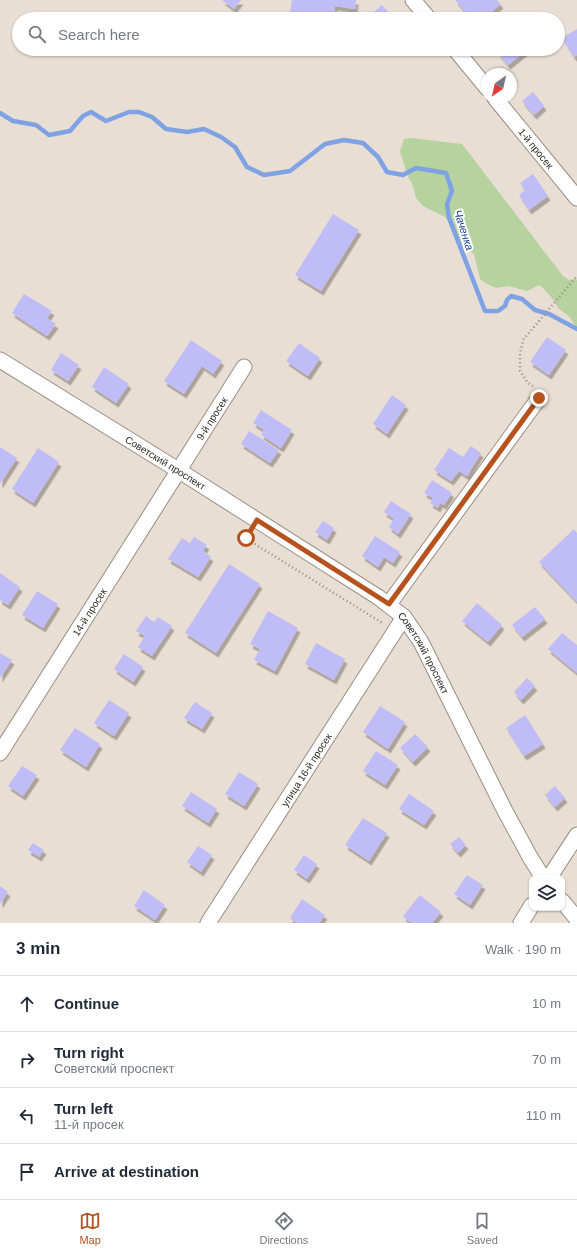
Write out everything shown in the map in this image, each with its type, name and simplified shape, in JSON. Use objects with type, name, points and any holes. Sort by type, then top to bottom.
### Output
[{"type":"street","points":[[413,0],[423,12]]},
{"type":"street","points":[[461,56],[481,81]]},
{"type":"street","name":"1-й просек","points":[[500,104],[577,198]]},
{"type":"street","name":"Советский проспект","points":[[0,360],[257,520],[389,604],[404,617],[421,642],[505,811],[541,875]]},
{"type":"street","name":"9-й просек","points":[[178,470],[244,367]]},
{"type":"street","points":[[389,604],[539,398]]},
{"type":"street","name":"14-й просек","points":[[0,753],[178,470]]},
{"type":"street","name":"улица 16-й просек","points":[[208,923],[404,617]]},
{"type":"street","points":[[551,875],[577,834]]},
{"type":"street","points":[[565,905],[577,919]]},
{"type":"street","points":[[521,923],[529,910]]},
{"type":"path","points":[[539,398],[536,388],[528,383],[520,371],[520,354],[523,340],[577,276]]},
{"type":"path","points":[[257,520],[246,538],[384,625]]},
{"type":"green space","points":[[411,138],[462,144],[563,276],[569,280],[577,280],[577,329],[569,316],[559,309],[552,298],[539,285],[527,291],[509,286],[496,288],[480,279],[474,254],[460,243],[453,233],[449,221],[445,217],[423,206],[416,198],[400,151],[404,139]]},
{"type":"building","points":[[222,0],[241,0],[234,9]]},
{"type":"building","points":[[292,0],[356,0],[355,9],[335,6],[334,12],[290,12]]},
{"type":"building","points":[[455,0],[497,0],[501,4],[491,12],[466,12]]},
{"type":"building","points":[[382,5],[388,12],[374,12]]},
{"type":"building","points":[[577,29],[577,55],[574,57],[565,43],[565,36]]},
{"type":"building","points":[[500,56],[519,56],[508,65]]},
{"type":"building","points":[[533,92],[544,106],[534,115],[522,101]]},
{"type":"building","points":[[533,174],[548,196],[529,210],[519,195],[525,190],[520,183]]},
{"type":"building","points":[[333,214],[359,230],[321,291],[295,275]]},
{"type":"building","points":[[24,294],[52,311],[47,318],[56,324],[47,336],[12,313]]},
{"type":"building","points":[[547,337],[566,350],[549,375],[530,362]]},
{"type":"building","points":[[191,340],[222,361],[213,374],[202,366],[184,394],[164,381]]},
{"type":"building","points":[[299,343],[320,358],[308,376],[286,361]]},
{"type":"building","points":[[61,353],[79,365],[68,381],[51,370]]},
{"type":"building","points":[[104,367],[129,384],[116,403],[92,387]]},
{"type":"building","points":[[392,395],[406,405],[387,434],[373,424]]},
{"type":"building","points":[[261,410],[292,430],[281,448],[261,435],[264,430],[253,423]]},
{"type":"building","points":[[249,431],[279,450],[270,463],[241,444]]},
{"type":"building","points":[[471,446],[481,453],[467,476],[459,471],[451,481],[434,470],[449,448],[463,457]]},
{"type":"building","points":[[0,447],[17,458],[0,484]]},
{"type":"building","points":[[38,448],[59,462],[33,503],[12,489]]},
{"type":"building","points":[[432,480],[452,493],[444,505],[440,503],[438,508],[430,503],[433,498],[424,493]]},
{"type":"building","points":[[391,501],[411,514],[398,534],[389,527],[394,519],[384,512]]},
{"type":"building","points":[[323,521],[334,528],[327,540],[315,532]]},
{"type":"building","points":[[574,529],[577,533],[577,602],[539,562]]},
{"type":"building","points":[[375,536],[400,552],[393,563],[384,557],[378,567],[362,556]]},
{"type":"building","points":[[194,537],[207,545],[203,551],[211,557],[198,577],[168,559],[182,538],[190,543]]},
{"type":"building","points":[[229,564],[260,584],[216,653],[185,633]]},
{"type":"building","points":[[0,573],[20,587],[8,605],[0,600]]},
{"type":"building","points":[[37,591],[58,604],[43,628],[22,615]]},
{"type":"building","points":[[477,603],[502,625],[488,642],[462,621]]},
{"type":"building","points":[[535,607],[545,619],[522,637],[512,625]]},
{"type":"building","points":[[268,611],[298,628],[275,671],[254,660],[260,649],[250,644]]},
{"type":"building","points":[[146,616],[154,622],[158,617],[172,626],[152,656],[138,647],[145,636],[136,631]]},
{"type":"building","points":[[562,633],[577,645],[577,673],[548,649]]},
{"type":"building","points":[[316,643],[345,659],[334,680],[305,664]]},
{"type":"building","points":[[0,653],[12,660],[0,678]]},
{"type":"building","points":[[124,654],[143,667],[133,682],[114,669]]},
{"type":"building","points":[[527,678],[535,686],[521,700],[514,692]]},
{"type":"building","points":[[109,700],[129,713],[114,736],[94,723]]},
{"type":"building","points":[[195,702],[212,713],[202,729],[184,718]]},
{"type":"building","points":[[380,706],[405,722],[388,749],[363,732]]},
{"type":"building","points":[[525,715],[543,744],[524,756],[506,728]]},
{"type":"building","points":[[75,728],[100,744],[86,767],[60,750]]},
{"type":"building","points":[[415,734],[428,747],[413,762],[400,748]]},
{"type":"building","points":[[376,751],[398,765],[385,785],[363,771]]},
{"type":"building","points":[[22,766],[37,775],[23,796],[8,786]]},
{"type":"building","points":[[239,772],[258,784],[244,806],[225,794]]},
{"type":"building","points":[[555,786],[565,798],[555,807],[545,795]]},
{"type":"building","points":[[191,792],[217,809],[208,823],[182,806]]},
{"type":"building","points":[[409,794],[434,811],[424,825],[399,809]]},
{"type":"building","points":[[363,818],[387,833],[369,861],[345,845]]},
{"type":"building","points":[[459,837],[466,845],[458,853],[450,844]]},
{"type":"building","points":[[33,843],[44,850],[39,857],[28,850]]},
{"type":"building","points":[[198,846],[212,855],[201,872],[187,862]]},
{"type":"building","points":[[304,855],[317,864],[307,879],[294,870]]},
{"type":"building","points":[[467,875],[483,885],[470,905],[454,894]]},
{"type":"building","points":[[0,886],[8,892],[0,904]]},
{"type":"building","points":[[144,890],[165,905],[155,920],[134,906]]},
{"type":"building","points":[[420,895],[441,912],[432,923],[411,923],[403,916]]},
{"type":"building","points":[[302,899],[325,915],[319,923],[297,923],[290,918]]},
{"type":"waterway","name":"Чаченка","points":[[0,113],[13,121],[36,125],[49,135],[70,131],[83,116],[91,112],[106,121],[129,112],[139,112],[152,117],[166,129],[187,132],[204,129],[221,137],[235,147],[247,167],[264,175],[290,171],[325,144],[344,140],[363,143],[378,157],[387,172],[403,175],[416,168],[446,173],[452,191],[447,204],[449,218],[485,311],[498,311],[505,306],[507,300],[511,296],[522,299],[535,310],[549,314],[577,329]]},
{"type":"route","points":[[246,538],[257,520],[389,604],[539,398]]}]
